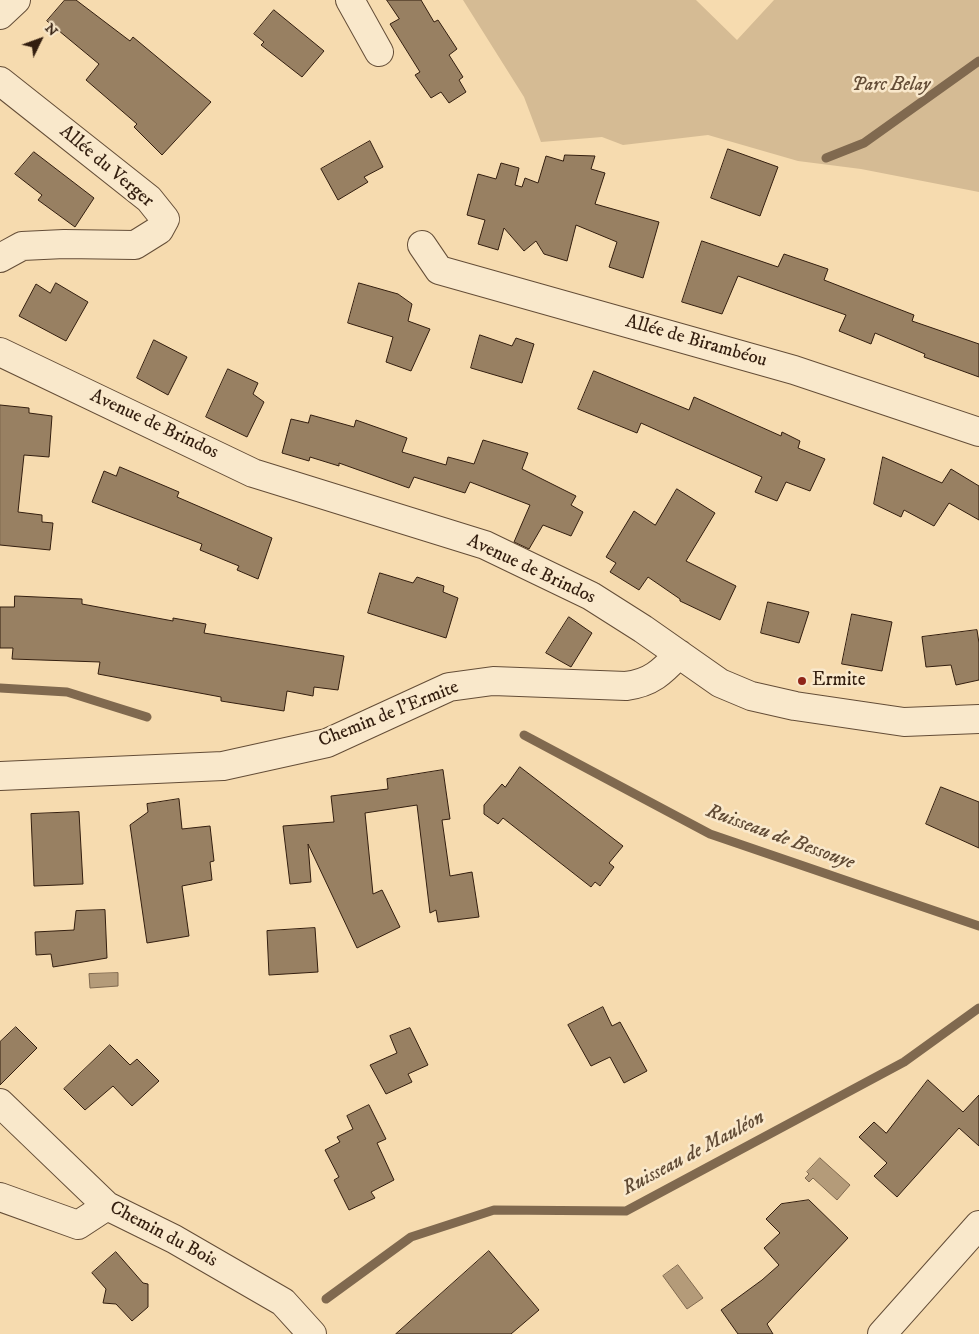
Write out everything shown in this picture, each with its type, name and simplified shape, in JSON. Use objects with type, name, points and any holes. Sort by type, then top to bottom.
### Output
[{"type":"street","points":[[0,15],[16,0]]},
{"type":"street","points":[[350,0],[380,52]]},
{"type":"street","name":"Allée du Verger","points":[[0,81],[149,199],[165,220],[159,230],[134,245],[64,244],[22,246],[0,258]]},
{"type":"street","name":"Allée de Birambéou","points":[[422,245],[439,270],[794,370],[979,432]]},
{"type":"street","name":"Avenue de Brindos","points":[[0,352],[253,473],[485,545],[591,596],[720,683],[760,698],[904,722],[979,719]]},
{"type":"street","name":"Chemin de l'Ermite","points":[[0,776],[223,766],[327,743],[450,687],[493,680],[626,686],[641,684],[654,677],[679,654]]},
{"type":"street","name":"Chemin du Bois","points":[[0,1103],[107,1206],[174,1239],[282,1302],[312,1334]]},
{"type":"street","points":[[0,1197],[78,1225],[107,1206]]},
{"type":"street","points":[[882,1334],[979,1225]]},
{"type":"green space","name":"Parc Belay","points":[[463,0],[696,0],[737,40],[774,0],[979,0],[979,192],[861,169],[798,161],[708,135],[623,145],[602,137],[541,142],[524,97]]},
{"type":"shaded area","points":[[118,973],[118,986],[90,988],[89,974]]},
{"type":"shaded area","points":[[820,1158],[850,1185],[837,1200],[813,1178],[809,1182],[805,1178],[809,1174],[807,1172]]},
{"type":"shaded area","points":[[678,1265],[703,1298],[687,1309],[663,1276]]},
{"type":"building","points":[[65,0],[76,0],[130,41],[133,37],[211,102],[162,155],[134,127],[137,124],[86,80],[99,64],[47,21]]},
{"type":"building","points":[[387,0],[421,0],[434,22],[438,20],[457,49],[449,55],[463,77],[459,80],[466,92],[449,103],[441,92],[431,98],[415,75],[420,72],[390,24],[399,19]]},
{"type":"building","points":[[274,10],[324,51],[302,77],[261,45],[264,42],[254,34]]},
{"type":"building","points":[[370,141],[383,167],[364,177],[368,182],[338,200],[321,169]]},
{"type":"building","points":[[728,149],[778,167],[760,216],[711,198]]},
{"type":"building","points":[[34,152],[94,198],[75,227],[38,200],[42,195],[15,174]]},
{"type":"building","points":[[565,155],[595,156],[591,169],[605,173],[595,204],[659,222],[643,278],[609,267],[617,242],[576,225],[567,261],[544,254],[536,241],[524,251],[504,228],[498,250],[478,244],[485,220],[467,215],[478,174],[496,179],[501,163],[519,168],[515,185],[522,187],[525,178],[538,183],[546,156],[563,161]]},
{"type":"building","points":[[702,241],[778,267],[784,254],[828,269],[824,280],[914,315],[912,321],[979,344],[979,377],[924,357],[925,354],[875,333],[871,344],[839,331],[846,315],[738,276],[722,314],[682,302]]},
{"type":"building","points":[[56,283],[88,302],[66,341],[19,316],[36,284],[50,293]]},
{"type":"building","points":[[359,283],[398,294],[412,304],[408,321],[430,329],[411,371],[386,362],[393,337],[348,323]]},
{"type":"building","points":[[480,335],[512,346],[516,338],[534,344],[522,383],[471,368]]},
{"type":"building","points":[[154,340],[187,357],[168,395],[137,378]]},
{"type":"building","points":[[228,369],[258,383],[253,394],[264,402],[247,437],[206,417]]},
{"type":"building","points":[[594,371],[689,410],[694,397],[781,436],[782,432],[800,441],[798,448],[825,459],[810,491],[786,482],[777,501],[755,492],[762,477],[641,423],[637,433],[578,409]]},
{"type":"building","points":[[0,405],[29,408],[29,413],[52,416],[49,457],[24,455],[18,512],[42,515],[42,522],[53,523],[50,550],[0,545]]},
{"type":"building","points":[[311,415],[354,427],[356,420],[407,438],[402,452],[446,465],[448,457],[474,464],[483,440],[528,453],[522,469],[576,496],[571,505],[583,512],[571,536],[543,525],[529,549],[514,542],[530,505],[470,482],[465,493],[414,477],[409,488],[339,463],[339,466],[310,457],[309,461],[282,453],[291,419],[308,423]]},
{"type":"building","points":[[883,457],[942,483],[951,469],[979,486],[979,520],[949,503],[934,526],[904,510],[901,517],[874,504]]},
{"type":"building","points":[[120,467],[179,492],[177,497],[272,538],[258,579],[237,570],[239,566],[200,550],[202,544],[92,502],[104,471],[116,476]]},
{"type":"building","points":[[677,489],[715,513],[686,561],[736,586],[720,620],[680,601],[680,599],[648,577],[639,590],[610,572],[616,563],[606,557],[634,511],[655,525]]},
{"type":"building","points":[[380,573],[413,583],[417,577],[444,586],[443,592],[458,598],[446,638],[368,613]]},
{"type":"building","points":[[15,596],[82,599],[82,604],[173,621],[173,618],[206,624],[204,633],[344,656],[338,690],[314,687],[313,696],[287,691],[284,711],[221,701],[221,697],[98,674],[100,662],[12,659],[13,648],[0,648],[0,607],[14,607]]},
{"type":"building","points":[[768,602],[809,612],[799,643],[761,633]]},
{"type":"building","points":[[852,614],[892,622],[882,671],[842,664]]},
{"type":"building","points":[[569,617],[592,633],[571,667],[546,653]]},
{"type":"building","points":[[977,630],[979,680],[956,685],[951,665],[926,667],[922,637]]},
{"type":"building","points":[[520,767],[623,846],[609,863],[614,867],[600,886],[595,882],[591,887],[503,818],[498,824],[484,814],[484,805],[502,784],[505,787]]},
{"type":"building","points":[[443,770],[450,819],[442,820],[450,876],[472,872],[479,917],[438,922],[436,910],[430,913],[417,805],[365,813],[373,894],[382,890],[400,927],[357,948],[308,844],[311,882],[290,884],[283,826],[334,822],[331,796],[388,789],[387,779]]},
{"type":"building","points":[[941,787],[979,802],[979,848],[926,824]]},
{"type":"building","points":[[179,799],[182,829],[210,826],[214,861],[210,862],[212,880],[182,886],[189,936],[147,943],[130,825],[148,812],[147,804]]},
{"type":"building","points":[[79,812],[83,884],[34,886],[31,814]]},
{"type":"building","points":[[105,910],[107,958],[53,967],[51,954],[36,955],[35,932],[74,930],[76,911]]},
{"type":"building","points":[[315,928],[318,972],[269,975],[267,931]]},
{"type":"building","points":[[603,1007],[612,1026],[620,1022],[647,1071],[624,1083],[610,1057],[591,1066],[568,1025]]},
{"type":"building","points":[[16,1027],[37,1048],[0,1085],[0,1042]]},
{"type":"building","points":[[410,1028],[428,1065],[408,1074],[412,1082],[386,1094],[370,1065],[397,1053],[390,1036]]},
{"type":"building","points":[[110,1045],[130,1065],[137,1059],[159,1081],[132,1106],[113,1086],[85,1110],[64,1089]]},
{"type":"building","points":[[928,1080],[963,1112],[979,1095],[979,1146],[959,1128],[897,1197],[874,1176],[887,1163],[859,1137],[874,1122],[886,1133]]},
{"type":"building","points":[[369,1105],[386,1139],[377,1143],[394,1180],[371,1192],[375,1198],[349,1210],[334,1180],[339,1177],[325,1150],[340,1142],[337,1137],[353,1129],[347,1116]]},
{"type":"building","points":[[809,1200],[848,1238],[767,1324],[773,1334],[738,1334],[721,1310],[779,1265],[764,1248],[780,1233],[766,1219],[781,1204]]},
{"type":"building","points":[[489,1251],[539,1310],[511,1334],[396,1334]]},
{"type":"building","points":[[116,1252],[143,1283],[148,1284],[148,1307],[132,1321],[116,1304],[103,1303],[106,1289],[92,1273]]},
{"type":"waterway","points":[[826,158],[864,143],[979,61]]},
{"type":"waterway","name":"Ruisseau de Bessouye","points":[[0,688],[67,692],[147,717]]},
{"type":"waterway","name":"Ruisseau de Bessouye","points":[[524,735],[710,834],[979,926]]},
{"type":"waterway","name":"Ruisseau de Mauléon","points":[[326,1299],[411,1237],[494,1210],[626,1211],[904,1062],[979,1008]]},
{"type":"place","name":"Ermite","points":[[802,681]]}]
